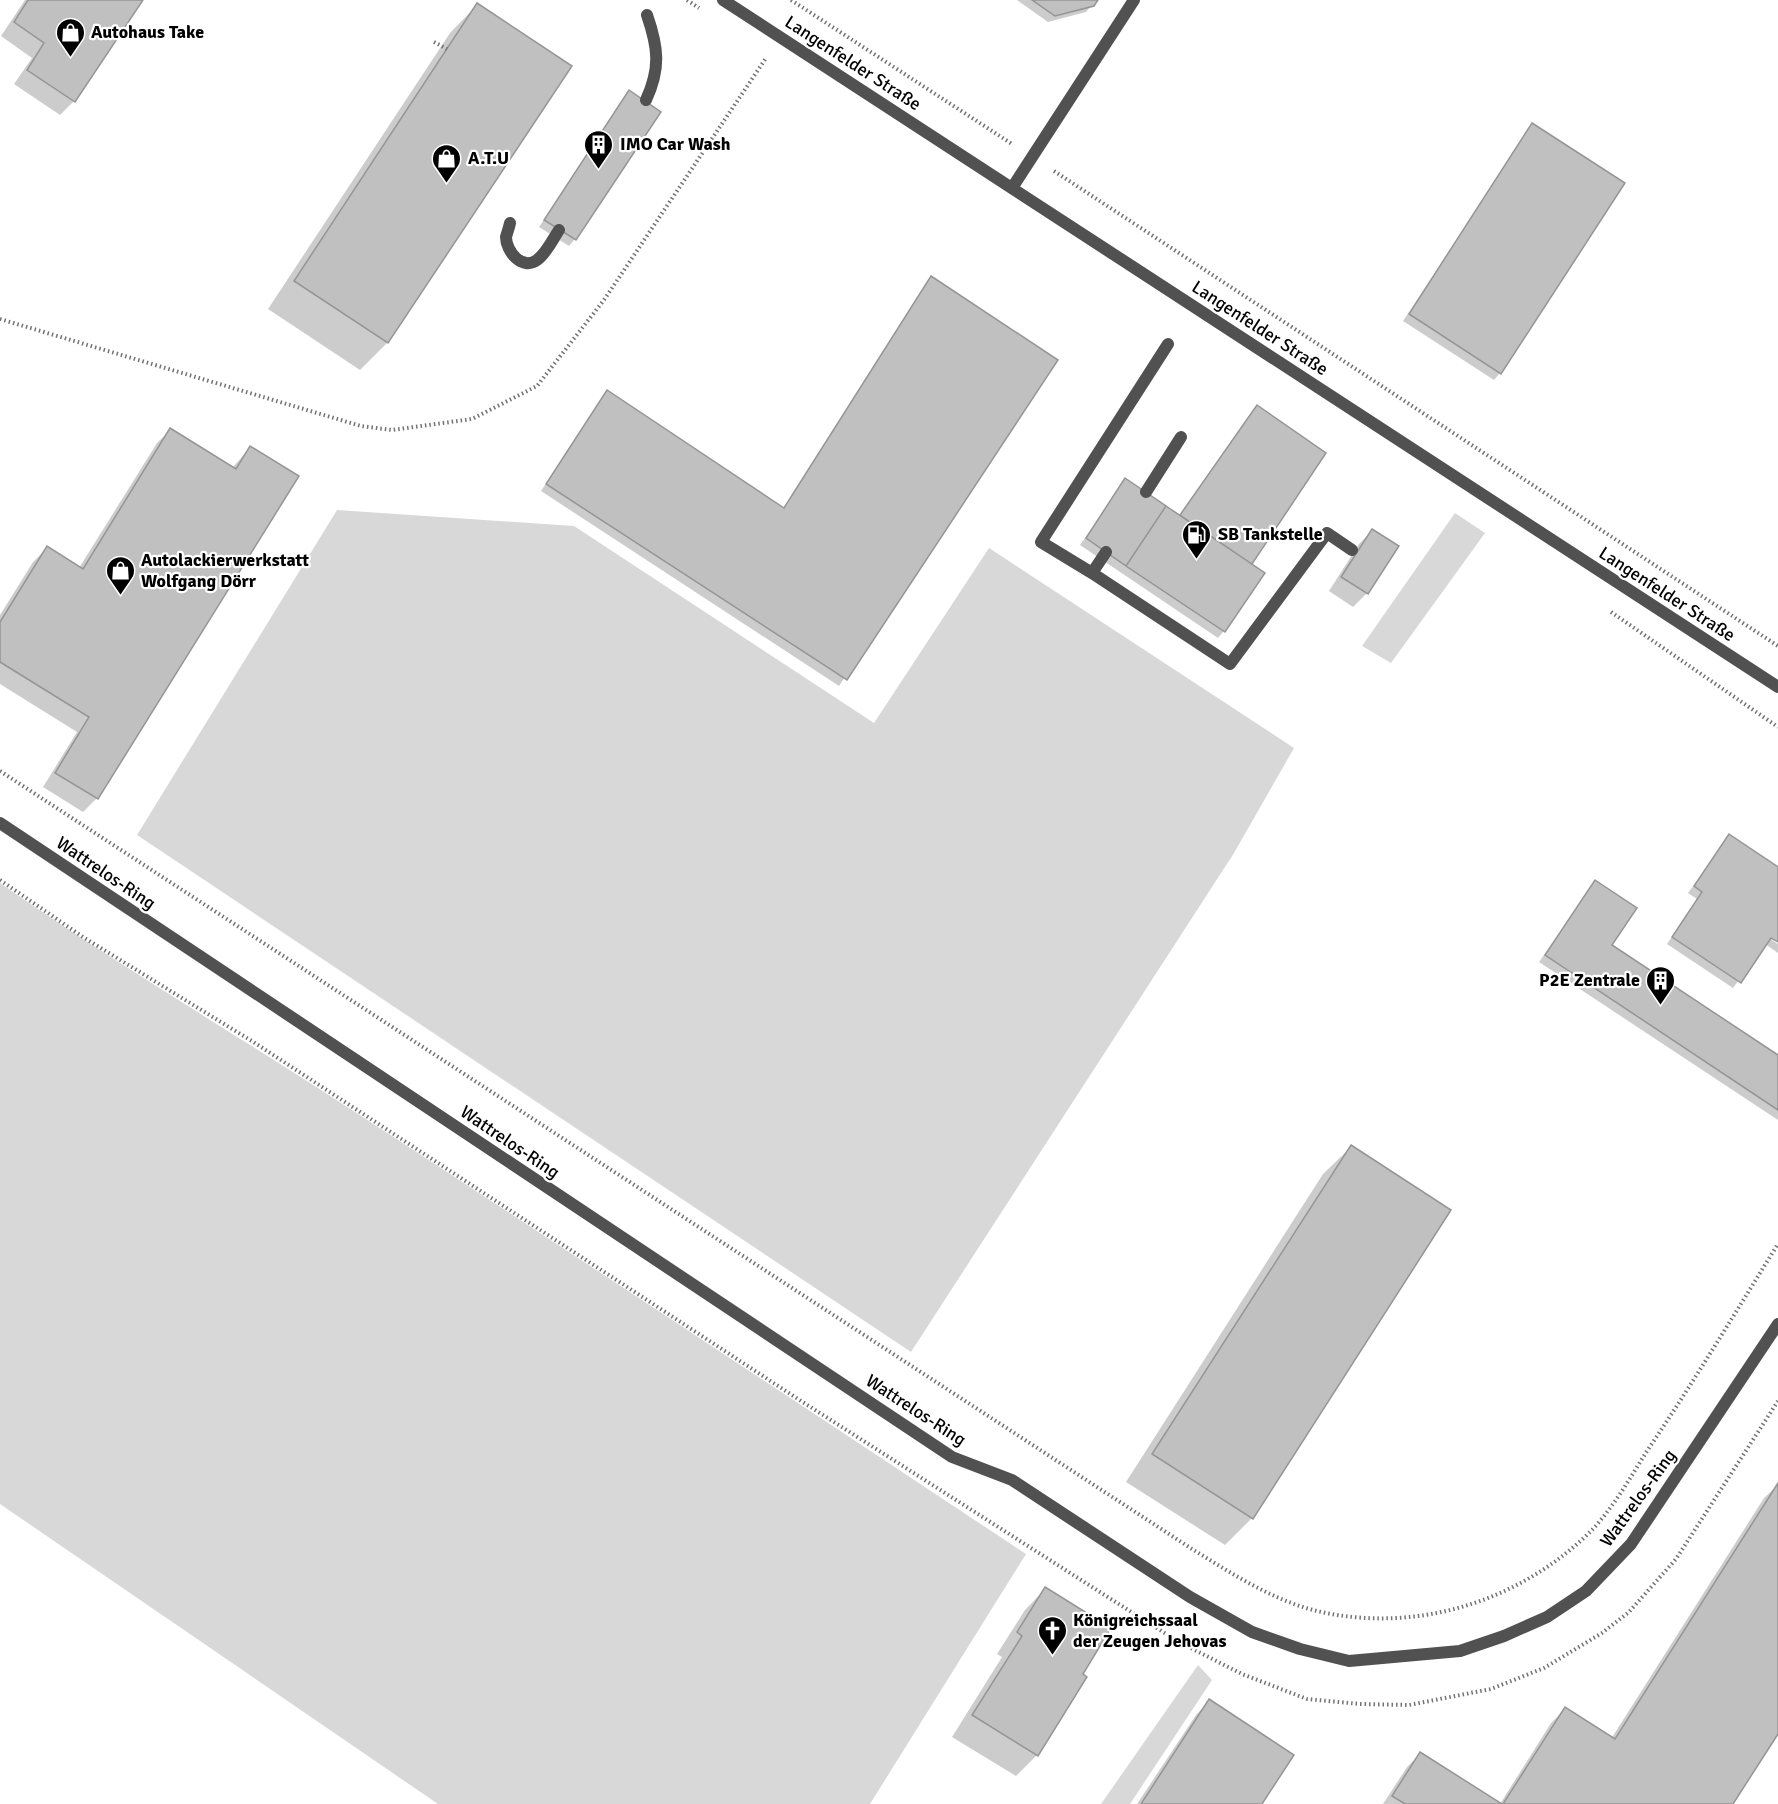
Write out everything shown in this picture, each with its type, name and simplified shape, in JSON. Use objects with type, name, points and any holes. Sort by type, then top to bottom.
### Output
[{"type":"street","name":"Langenfelder Straße","points":[[723,0],[1778,687]]},
{"type":"street","points":[[1012,188],[1134,0]]},
{"type":"street","points":[[646,100],[656,72],[657,44],[647,15]]},
{"type":"street","points":[[510,223],[506,236],[511,253],[520,262],[537,261],[559,230]]},
{"type":"street","points":[[1168,344],[1041,542],[1230,664],[1327,533],[1352,550]]},
{"type":"street","points":[[1146,492],[1180,437]]},
{"type":"street","points":[[1092,573],[1106,552]]},
{"type":"street","name":"Wattrelos-Ring","points":[[0,823],[952,1457],[1012,1480],[1190,1597],[1252,1632],[1300,1649],[1349,1661],[1460,1650],[1504,1636],[1547,1617],[1586,1591],[1631,1544],[1778,1324]]},
{"type":"path","points":[[791,0],[1778,646]]},
{"type":"path","points":[[435,42],[447,49]]},
{"type":"path","points":[[0,319],[361,426],[392,430],[472,419],[537,386],[604,300],[770,53]]},
{"type":"path","points":[[0,771],[1191,1549],[1241,1579],[1316,1611],[1354,1618],[1393,1618],[1451,1611],[1502,1593],[1553,1564],[1591,1531],[1631,1475],[1778,1244]]},
{"type":"path","points":[[0,880],[83,937],[255,1043],[798,1399],[1123,1607],[1179,1642],[1242,1674],[1307,1699],[1360,1704],[1409,1705],[1491,1689],[1544,1668],[1602,1633],[1629,1612],[1676,1559],[1778,1401]]},
{"type":"shaded area","points":[[337,510],[574,526],[874,723],[989,548],[1294,748],[1234,853],[911,1352],[137,835]]},
{"type":"shaded area","points":[[1455,513],[1485,533],[1391,663],[1362,646]]},
{"type":"shaded area","points":[[0,883],[87,942],[437,1165],[1026,1554],[870,1804],[438,1804],[0,1504]]},
{"type":"shaded area","points":[[1198,1665],[1212,1680],[1130,1804],[1101,1804]]},
{"type":"building","name":"Autohaus Take","points":[[28,0],[143,0],[75,102],[27,70],[44,43],[14,22]]},
{"type":"building","points":[[1032,0],[1098,0],[1094,6],[1055,16]]},
{"type":"building","points":[[477,3],[572,66],[388,343],[294,281]]},
{"type":"building","name":"IMO Car Wash","points":[[629,90],[661,112],[576,240],[544,220]]},
{"type":"building","points":[[1532,123],[1625,183],[1501,374],[1409,314]]},
{"type":"building","points":[[931,276],[1058,360],[847,680],[546,484],[607,390],[784,508]]},
{"type":"building","points":[[1257,405],[1326,453],[1252,564],[1180,515]]},
{"type":"building","name":"Autolackierwerkstatt Wolfgang Dörr","points":[[170,428],[236,469],[250,446],[299,476],[98,799],[55,773],[89,717],[0,662],[0,622],[47,546],[83,569]]},
{"type":"building","points":[[1125,478],[1166,506],[1126,566],[1086,538]]},
{"type":"building","points":[[1166,506],[1265,573],[1225,632],[1126,566]]},
{"type":"building","points":[[1372,529],[1399,546],[1368,594],[1341,577]]},
{"type":"building","points":[[1729,834],[1778,867],[1778,942],[1771,938],[1741,983],[1672,937],[1702,892],[1694,886]]},
{"type":"building","name":"P2E Zentrale","points":[[1595,880],[1637,908],[1612,945],[1778,1055],[1778,1110],[1545,955]]},
{"type":"building","points":[[1351,1145],[1451,1210],[1253,1519],[1152,1454]]},
{"type":"building","points":[[1778,1483],[1778,1734],[1733,1804],[1503,1804],[1565,1707],[1615,1739]]},
{"type":"building","name":"Königreichssaal der Zeugen Jehovas","points":[[1045,1587],[1111,1628],[1083,1674],[1087,1677],[1038,1756],[972,1715],[1022,1636],[1017,1632]]},
{"type":"building","points":[[1209,1699],[1294,1755],[1262,1804],[1141,1804]]},
{"type":"building","points":[[1420,1752],[1502,1804],[1405,1804],[1392,1796]]},
{"type":"place","name":"Autohaus Take","points":[[70,58]]},
{"type":"place","name":"IMO Car Wash","points":[[599,170]]},
{"type":"place","name":"A.T.U","points":[[447,184]]},
{"type":"place","name":"SB Tankstelle","points":[[1197,560]]},
{"type":"place","name":"Autolackierwerkstatt Wolfgang Dörr","points":[[120,596]]},
{"type":"place","name":"P2E Zentrale","points":[[1661,1006]]},
{"type":"place","name":"Königreichssaal der Zeugen Jehovas","points":[[1052,1656]]}]
